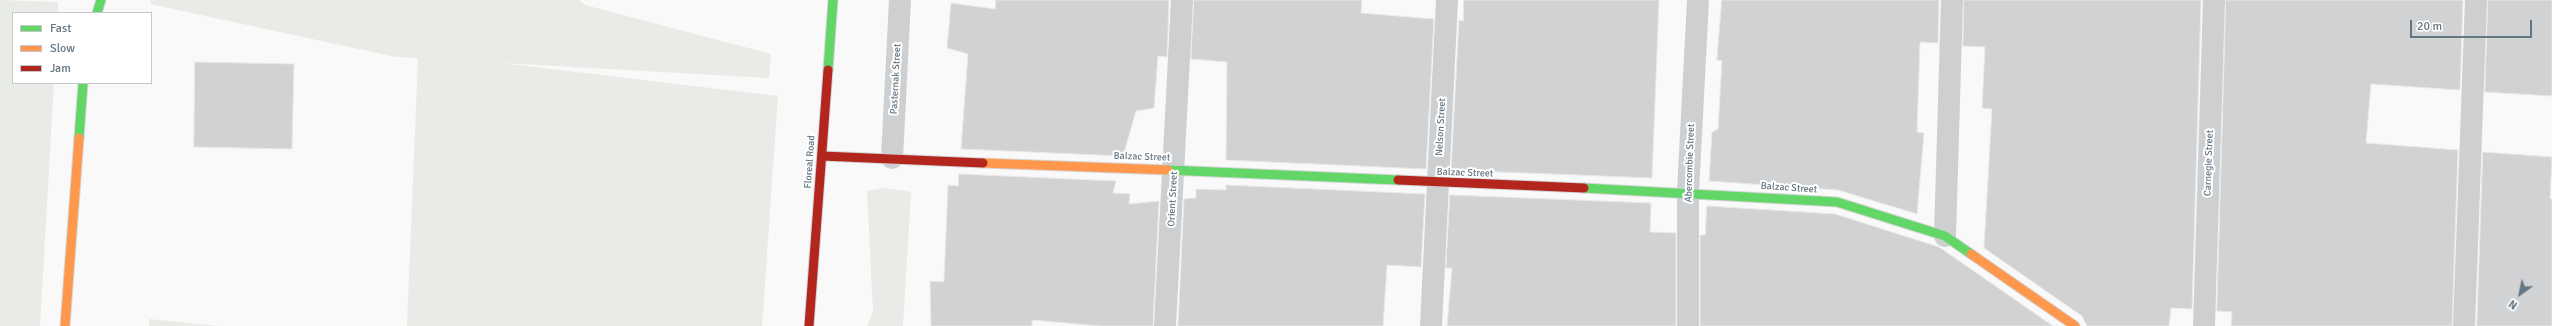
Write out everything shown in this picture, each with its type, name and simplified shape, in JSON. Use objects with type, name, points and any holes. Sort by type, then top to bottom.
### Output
[{"type":"street","points":[[97,12],[101,0]]},
{"type":"street","name":"Floreal Road","points":[[809,326],[833,0]]},
{"type":"street","name":"Pasternak Street","points":[[892,158],[900,0]]},
{"type":"street","name":"Orient Street","points":[[1166,326],[1175,170],[1182,0]]},
{"type":"street","name":"Nelson Street","points":[[1431,326],[1447,0]]},
{"type":"street","name":"Abercombie Street","points":[[1688,326],[1688,192],[1698,0]]},
{"type":"street","points":[[1945,236],[1952,0]]},
{"type":"street","name":"Carnegie Street","points":[[2204,326],[2214,0]]},
{"type":"street","points":[[2464,326],[2476,0]]},
{"type":"street","points":[[64,326],[82,84]]},
{"type":"street","name":"Balzac Street","points":[[822,156],[1175,170],[1438,183],[1688,192],[1837,202],[1945,236],[2075,326]]},
{"type":"shaded area","points":[[0,0],[58,2],[58,12],[12,12],[12,84],[54,84],[40,326],[0,326]]},
{"type":"shaded area","points":[[151,0],[579,0],[585,5],[771,54],[769,78],[501,63],[778,96],[762,326],[407,326],[418,58],[396,57],[150,4]]},
{"type":"shaded area","points":[[884,188],[911,192],[903,326],[867,326],[873,312],[867,191]]},
{"type":"shaded area","points":[[149,319],[218,326],[149,326]]},
{"type":"building","points":[[996,0],[1169,0],[1167,57],[1158,56],[1154,108],[1136,111],[1123,156],[961,149],[968,54],[947,48],[951,3],[995,9]]},
{"type":"building","points":[[1194,0],[1362,0],[1361,13],[1434,19],[1426,169],[1226,160],[1227,62],[1191,59]]},
{"type":"building","points":[[1464,0],[1659,0],[1652,178],[1451,170],[1459,20],[1463,21]]},
{"type":"building","points":[[1722,0],[1939,0],[1938,43],[1920,42],[1917,132],[1924,133],[1917,214],[1838,190],[1709,181],[1712,132],[1718,129],[1722,61],[1717,60]]},
{"type":"building","points":[[1964,0],[2201,0],[2192,309],[2171,308],[2169,326],[2087,326],[2082,316],[1984,248],[1992,109],[1982,108],[1985,47],[1963,46]]},
{"type":"building","points":[[2226,0],[2463,0],[2460,90],[2371,84],[2366,143],[2458,150],[2452,326],[2231,326],[2232,312],[2217,311]]},
{"type":"building","points":[[2488,0],[2552,0],[2552,96],[2485,92]]},
{"type":"building","points":[[195,62],[294,64],[292,149],[194,147]]},
{"type":"building","points":[[2483,152],[2552,157],[2550,199],[2552,199],[2552,326],[2477,326]]},
{"type":"building","points":[[959,174],[1116,181],[1113,193],[1130,194],[1129,204],[1159,201],[1153,326],[1100,326],[1032,320],[1032,326],[931,326],[930,281],[944,282],[948,185],[958,186]]},
{"type":"building","points":[[1226,185],[1425,194],[1421,267],[1387,265],[1383,326],[1178,326],[1184,199],[1196,198],[1196,189],[1226,190]]},
{"type":"building","points":[[1450,195],[1651,203],[1650,232],[1676,233],[1676,326],[1447,326],[1452,268],[1446,268]]},
{"type":"building","points":[[1707,206],[1835,214],[1939,247],[2053,326],[1700,326],[1700,235],[1705,235]]},
{"type":"traffic: fast","points":[[97,12],[101,0]]},
{"type":"traffic: fast","points":[[828,70],[833,0]]},
{"type":"traffic: fast","points":[[79,138],[83,84]]},
{"type":"traffic: fast","points":[[1168,170],[1398,180]]},
{"type":"traffic: fast","points":[[1584,188],[1837,202],[1945,236],[1971,254]]},
{"type":"traffic: slow","points":[[65,326],[79,138]]},
{"type":"traffic: slow","points":[[983,163],[1168,170]]},
{"type":"traffic: slow","points":[[1971,254],[2075,326]]},
{"type":"traffic: jam","points":[[809,326],[828,70]]},
{"type":"traffic: jam","points":[[822,156],[983,163]]},
{"type":"traffic: jam","points":[[1398,180],[1584,188]]}]
